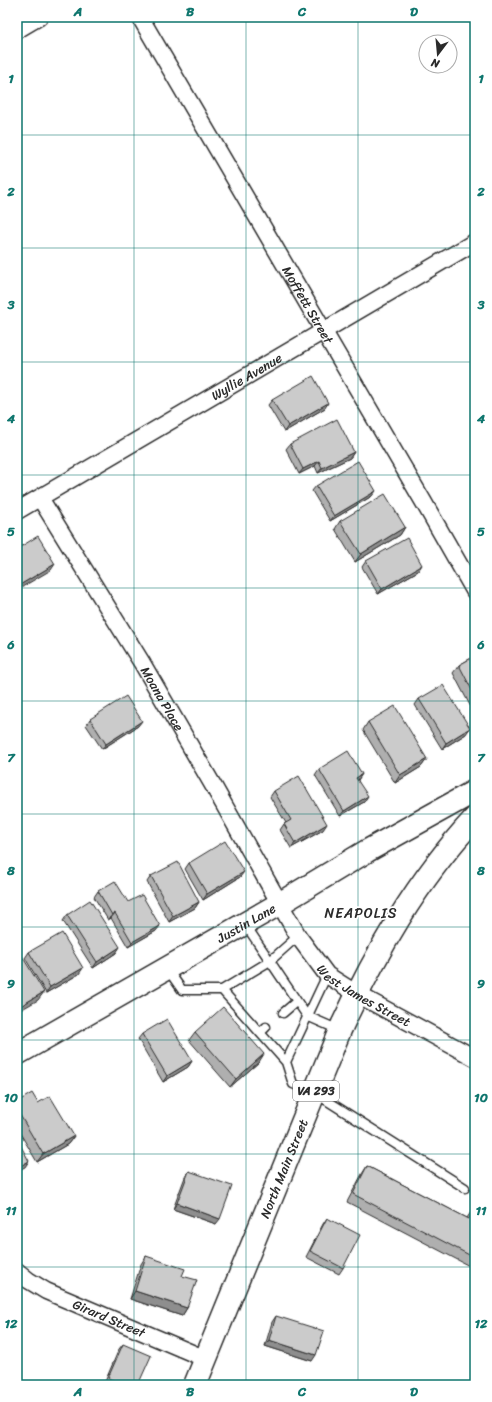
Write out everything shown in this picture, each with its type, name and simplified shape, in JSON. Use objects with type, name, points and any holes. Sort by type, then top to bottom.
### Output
[{"type":"main road","name":"Justin Lane","points":[[17,1054],[279,904],[367,851],[475,791]]},
{"type":"main road","name":"North Main Street","points":[[195,1385],[340,1030],[357,994],[389,934],[424,880],[457,837],[475,818]]},
{"type":"street","points":[[17,30],[39,17]]},
{"type":"street","name":"Moffett Street","points":[[140,17],[475,592]]},
{"type":"street","name":"Wyllie Avenue","points":[[17,511],[475,242]]},
{"type":"street","name":"Moana Place","points":[[40,498],[146,670],[214,787],[279,904]]},
{"type":"street","name":"West James Street","points":[[279,904],[298,936],[327,975],[357,994],[475,1058]]},
{"type":"street","name":"Girard Street","points":[[17,1271],[46,1291],[206,1359]]},
{"type":"lane","points":[[244,923],[307,1016],[340,1030]]},
{"type":"lane","points":[[167,967],[182,990],[222,990],[270,961],[298,936]]},
{"type":"lane","points":[[286,1062],[327,975]]},
{"type":"lane","points":[[222,990],[263,1030],[286,1062],[293,1084],[315,1093],[465,1188]]},
{"type":"lane","points":[[283,1012],[297,1001]]},
{"type":"building","points":[[313,376],[328,403],[288,426],[272,400]]},
{"type":"building","points":[[337,419],[354,452],[322,468],[319,461],[303,469],[290,444]]},
{"type":"building","points":[[358,461],[376,491],[334,516],[316,486]]},
{"type":"building","points":[[385,494],[405,527],[361,554],[340,521]]},
{"type":"building","points":[[38,536],[55,564],[18,586],[17,549]]},
{"type":"building","points":[[407,538],[422,565],[382,589],[366,561]]},
{"type":"building","points":[[475,656],[475,696],[459,665]]},
{"type":"building","points":[[443,685],[470,728],[446,743],[419,699]]},
{"type":"building","points":[[126,696],[142,721],[106,744],[90,719]]},
{"type":"building","points":[[395,706],[427,759],[400,775],[368,722]]},
{"type":"building","points":[[348,751],[362,774],[356,778],[368,796],[344,811],[319,769]]},
{"type":"building","points":[[299,776],[327,824],[295,843],[284,824],[291,820],[274,791]]},
{"type":"building","points":[[225,841],[244,872],[207,894],[189,863]]},
{"type":"building","points":[[178,862],[199,902],[173,916],[151,876]]},
{"type":"building","points":[[115,881],[128,902],[142,895],[160,926],[132,942],[115,913],[112,915],[98,891]]},
{"type":"building","points":[[90,900],[120,947],[97,962],[67,915]]},
{"type":"building","points":[[62,933],[83,968],[50,987],[29,952]]},
{"type":"building","points":[[17,948],[44,992],[17,1008]]},
{"type":"building","points":[[223,1007],[264,1054],[236,1079],[195,1032]]},
{"type":"building","points":[[167,1019],[192,1061],[167,1076],[142,1034]]},
{"type":"building","points":[[32,1093],[38,1103],[50,1096],[74,1136],[43,1154],[17,1110],[17,1102]]},
{"type":"building","points":[[17,1139],[29,1161],[17,1168]]},
{"type":"building","points":[[367,1166],[469,1219],[475,1206],[475,1258],[353,1194]]},
{"type":"building","points":[[189,1171],[232,1186],[220,1219],[177,1203]]},
{"type":"building","points":[[327,1218],[360,1235],[343,1268],[310,1251]]},
{"type":"building","points":[[146,1256],[185,1269],[182,1276],[197,1280],[187,1308],[135,1291]]},
{"type":"building","points":[[276,1316],[324,1331],[316,1355],[269,1340]]},
{"type":"building","points":[[123,1344],[151,1356],[138,1385],[123,1385],[108,1378]]},
{"type":"district","name":"NEAPOLIS","points":[[361,913]]}]
